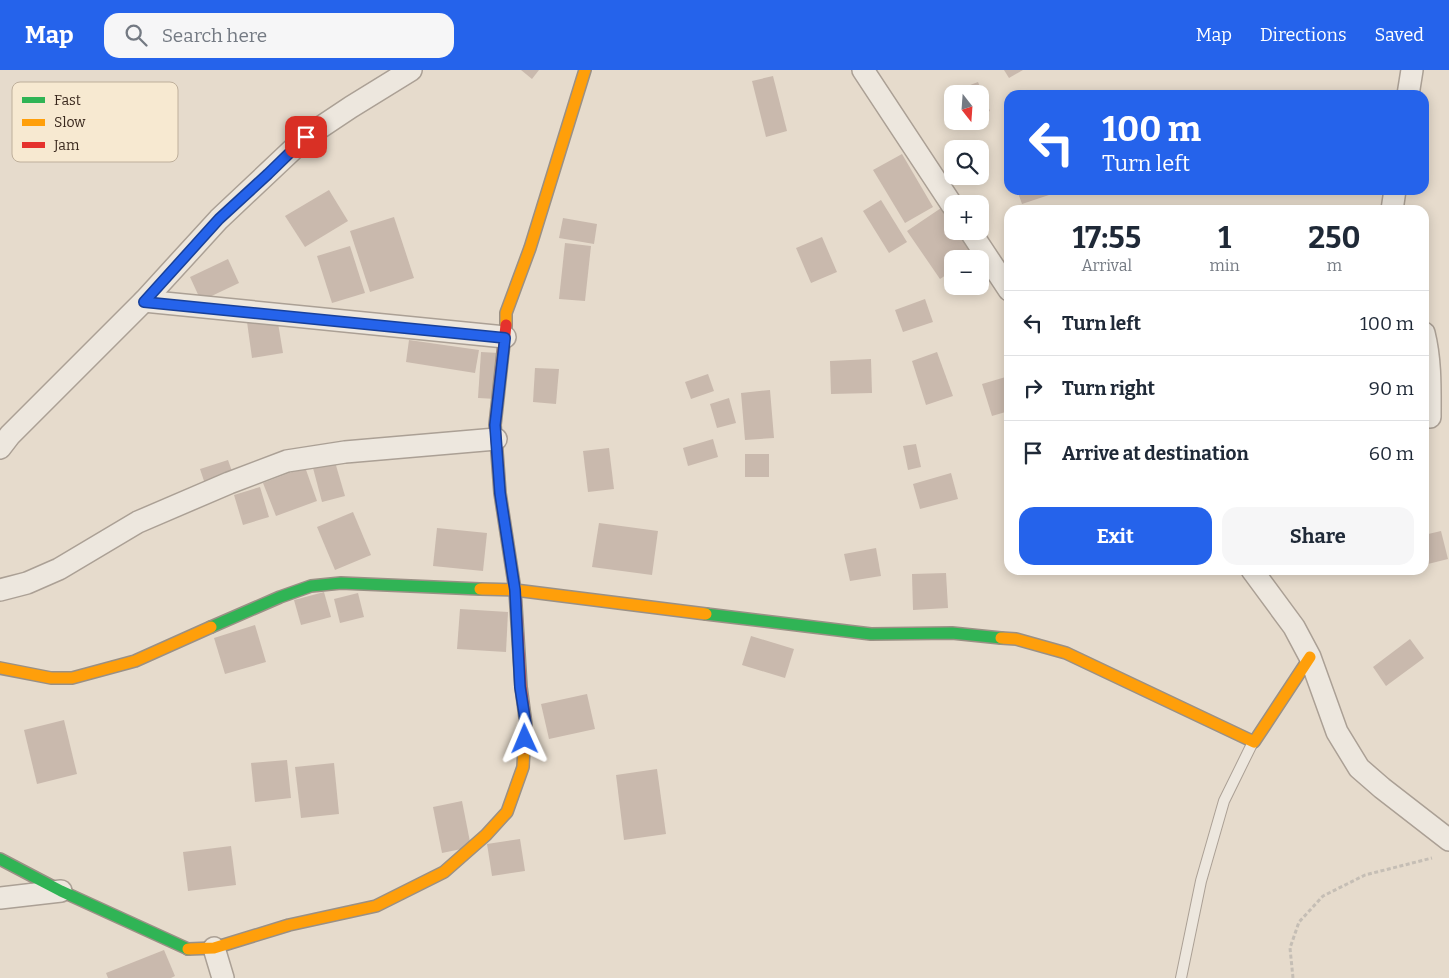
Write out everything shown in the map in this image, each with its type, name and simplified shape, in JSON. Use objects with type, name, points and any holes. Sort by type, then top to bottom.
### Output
[{"type":"street","points":[[0,448],[10,435],[144,302],[219,219],[306,137],[350,107],[411,70]]},
{"type":"street","points":[[0,859],[61,891],[189,949],[214,948],[289,925],[376,906],[444,872],[486,835],[507,812],[523,767],[526,725],[520,687],[515,590],[500,493],[495,425],[506,313],[530,248],[586,70]]},
{"type":"street","points":[[863,70],[945,195]]},
{"type":"street","points":[[1409,90],[1412,70]]},
{"type":"street","points":[[976,240],[1004,282]]},
{"type":"street","points":[[144,302],[505,338]]},
{"type":"street","points":[[1429,365],[1434,418]]},
{"type":"street","points":[[0,590],[27,583],[59,569],[138,522],[229,483],[287,461],[345,452],[496,439]]},
{"type":"street","points":[[1256,575],[1294,627],[1310,657],[1338,732],[1359,768],[1444,848]]},
{"type":"street","points":[[0,668],[51,678],[72,678],[135,661],[280,597],[311,586],[341,583],[515,590],[871,634],[952,633],[1016,639],[1066,653],[1254,742],[1310,657]]},
{"type":"street","points":[[0,898],[61,891]]},
{"type":"street","points":[[214,948],[223,978]]},
{"type":"lane","points":[[1180,978],[1201,881],[1224,801],[1254,742]]},
{"type":"path","points":[[1293,978],[1290,948],[1293,939],[1300,922],[1323,896],[1365,875],[1410,862],[1444,848]]},
{"type":"building","points":[[521,70],[539,70],[532,79]]},
{"type":"building","points":[[1004,70],[1023,70],[1009,78]]},
{"type":"building","points":[[773,76],[787,131],[766,137],[752,81]]},
{"type":"building","points":[[902,154],[933,207],[905,223],[873,170]]},
{"type":"building","points":[[329,190],[348,221],[305,247],[285,216]]},
{"type":"building","points":[[1019,195],[1049,195],[1022,204]]},
{"type":"building","points":[[881,200],[907,242],[889,253],[863,211]]},
{"type":"building","points":[[944,206],[944,240],[971,240],[978,250],[944,250],[944,276],[940,279],[907,231]]},
{"type":"building","points":[[394,217],[414,278],[370,292],[350,231]]},
{"type":"building","points":[[563,218],[597,224],[594,244],[559,238]]},
{"type":"building","points":[[822,237],[837,272],[811,283],[796,248]]},
{"type":"building","points":[[565,243],[591,246],[585,301],[559,299]]},
{"type":"building","points":[[350,246],[365,293],[332,303],[317,256]]},
{"type":"building","points":[[228,259],[239,283],[201,301],[190,277]]},
{"type":"building","points":[[925,299],[933,322],[903,332],[895,310]]},
{"type":"building","points":[[277,317],[283,353],[252,358],[247,322]]},
{"type":"building","points":[[409,340],[479,350],[475,373],[406,362]]},
{"type":"building","points":[[481,352],[499,353],[496,399],[478,398]]},
{"type":"building","points":[[937,352],[953,396],[926,405],[912,361]]},
{"type":"building","points":[[871,359],[872,393],[831,394],[830,361]]},
{"type":"building","points":[[535,368],[559,369],[556,404],[533,402]]},
{"type":"building","points":[[708,374],[714,391],[691,399],[685,382]]},
{"type":"building","points":[[1004,377],[1004,412],[992,416],[982,384]]},
{"type":"building","points":[[770,390],[774,438],[745,440],[741,393]]},
{"type":"building","points":[[729,398],[736,423],[717,428],[710,404]]},
{"type":"building","points":[[713,439],[718,457],[688,466],[683,448]]},
{"type":"building","points":[[916,444],[921,467],[908,470],[903,446]]},
{"type":"building","points":[[609,448],[614,489],[588,492],[583,451]]},
{"type":"building","points":[[745,454],[769,454],[769,477],[745,477]]},
{"type":"building","points":[[228,460],[234,477],[206,487],[200,469]]},
{"type":"building","points":[[335,462],[345,496],[322,502],[313,468]]},
{"type":"building","points":[[305,467],[317,501],[276,516],[263,483]]},
{"type":"building","points":[[951,473],[958,499],[920,509],[913,484]]},
{"type":"building","points":[[260,487],[269,517],[243,525],[234,495]]},
{"type":"building","points":[[353,512],[371,555],[335,570],[317,527]]},
{"type":"building","points":[[599,523],[658,531],[652,575],[592,567]]},
{"type":"building","points":[[437,528],[487,533],[483,571],[433,566]]},
{"type":"building","points":[[1441,531],[1448,559],[1429,564],[1429,534]]},
{"type":"building","points":[[876,548],[881,576],[850,581],[844,554]]},
{"type":"building","points":[[946,573],[948,608],[913,610],[912,574]]},
{"type":"building","points":[[324,592],[331,617],[301,625],[294,600]]},
{"type":"building","points":[[358,593],[364,617],[340,623],[334,599]]},
{"type":"building","points":[[460,609],[508,612],[506,652],[457,649]]},
{"type":"building","points":[[255,625],[266,662],[225,674],[214,638]]},
{"type":"building","points":[[751,636],[794,649],[785,678],[742,665]]},
{"type":"building","points":[[1410,639],[1424,658],[1386,686],[1373,667]]},
{"type":"building","points":[[587,694],[595,729],[549,739],[541,704]]},
{"type":"building","points":[[64,720],[77,774],[37,784],[24,730]]},
{"type":"building","points":[[287,760],[291,798],[255,802],[251,763]]},
{"type":"building","points":[[334,763],[339,814],[301,818],[295,767]]},
{"type":"building","points":[[657,769],[666,834],[624,840],[616,775]]},
{"type":"building","points":[[462,801],[471,847],[442,853],[433,807]]},
{"type":"building","points":[[520,839],[525,871],[492,876],[487,844]]},
{"type":"building","points":[[231,846],[236,885],[188,891],[183,852]]},
{"type":"building","points":[[164,950],[175,976],[171,978],[108,978],[106,973]]},
{"type":"traffic: fast","points":[[211,627],[280,597],[311,586],[341,583],[480,589]]},
{"type":"traffic: fast","points":[[706,614],[871,634],[952,633],[1001,638]]},
{"type":"traffic: fast","points":[[0,859],[61,891],[188,949]]},
{"type":"traffic: slow","points":[[506,325],[506,313],[530,248],[585,70]]},
{"type":"traffic: slow","points":[[480,589],[515,590],[706,614]]},
{"type":"traffic: slow","points":[[0,668],[51,678],[72,678],[135,661],[211,627]]},
{"type":"traffic: slow","points":[[1001,638],[1016,639],[1066,653],[1254,742],[1310,657]]},
{"type":"traffic: slow","points":[[188,949],[214,948],[289,925],[376,906],[444,872],[486,835],[507,812],[523,767],[524,748]]},
{"type":"traffic: jam","points":[[506,325],[495,425],[500,493],[515,590],[521,687],[526,725],[524,748]]},
{"type":"route","points":[[306,137],[219,219],[144,302],[505,338],[495,425],[500,493],[515,590],[520,687],[526,725],[525,739]]}]
